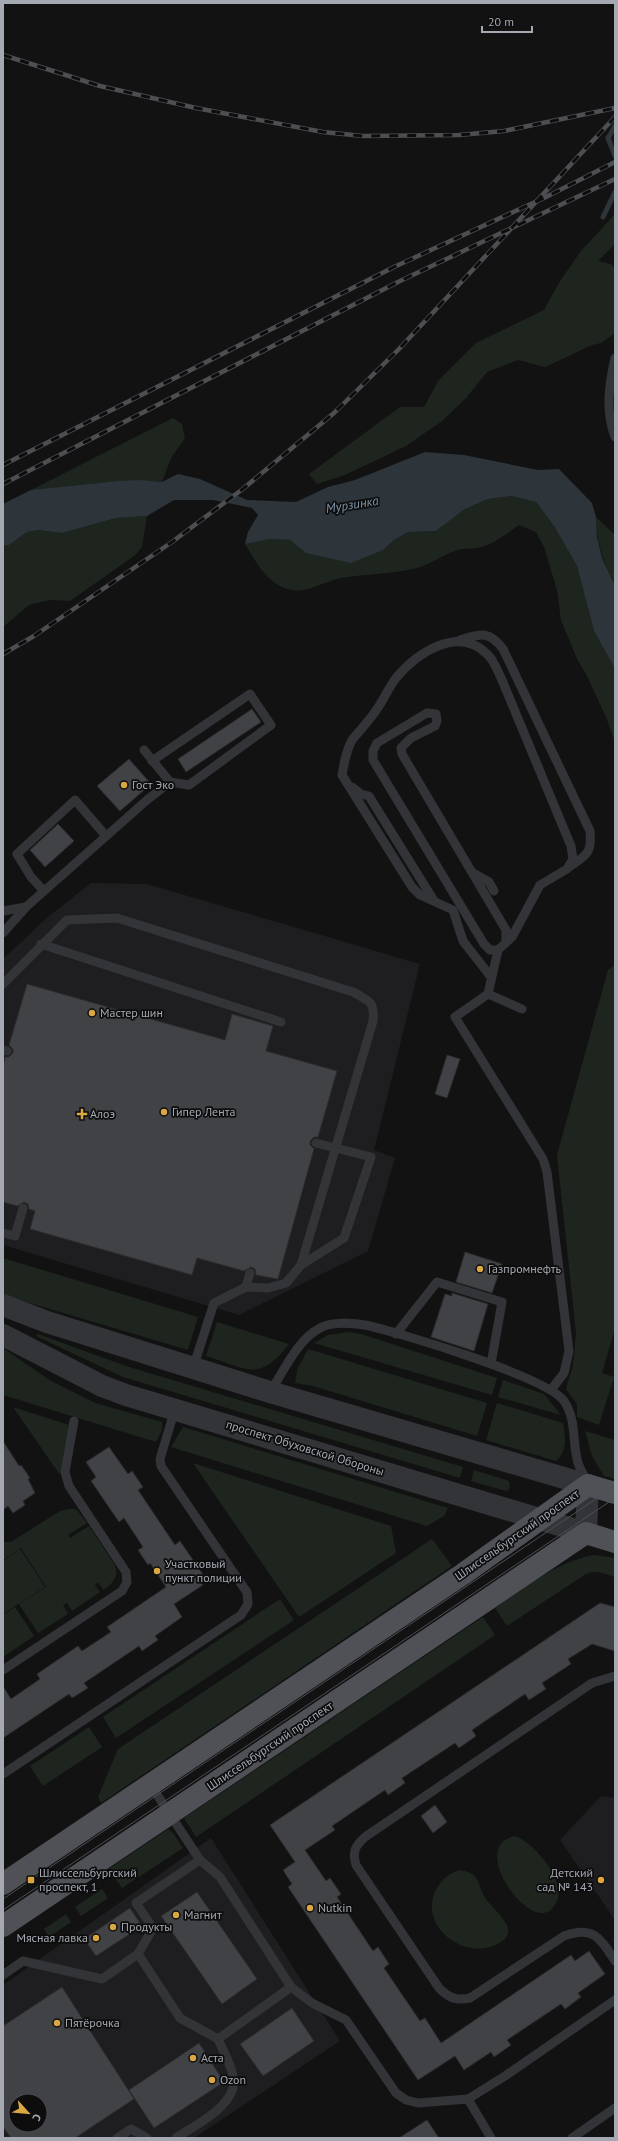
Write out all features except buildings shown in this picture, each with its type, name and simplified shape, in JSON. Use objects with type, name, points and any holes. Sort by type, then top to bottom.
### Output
[{"type":"main road","points":[[588,1485],[615,1493]]},
{"type":"main road","name":"Шлиссельбургский проспект","points":[[3,1884],[541,1519],[588,1485]]},
{"type":"main road","name":"Шлиссельбургский проспект","points":[[3,1926],[586,1533]]},
{"type":"main road","name":"проспект Обуховской Обороны","points":[[586,1533],[615,1542]]},
{"type":"street","points":[[3,1306],[47,1322],[270,1392],[588,1485]]},
{"type":"street","name":"проспект Обуховской Обороны","points":[[3,1335],[102,1386],[586,1533]]},
{"type":"street","name":"Шлиссельбургский проспект","points":[[586,1533],[588,1485]]},
{"type":"lane","points":[[615,358],[610,382],[608,410],[615,437]]},
{"type":"lane","points":[[491,977],[463,941],[453,910],[433,899],[420,895],[412,886],[342,775],[346,755],[352,740],[375,713],[395,679],[412,662],[432,649],[481,634],[496,639],[503,649],[590,831],[591,843],[587,855],[540,885],[512,937],[498,950],[488,994],[455,1017],[544,1159],[547,1172],[569,1351],[564,1373],[551,1390]]},
{"type":"lane","points":[[460,640],[476,645],[488,654],[502,680],[571,846],[573,859],[566,869]]},
{"type":"lane","points":[[144,750],[152,761],[170,782],[189,785],[271,725],[250,694],[152,761]]},
{"type":"lane","points":[[498,950],[490,950],[484,944],[446,885],[374,760],[373,750],[377,743],[426,713],[436,714],[437,720],[435,726],[411,738],[401,748],[402,754],[506,930],[506,942]]},
{"type":"lane","points":[[3,933],[43,890],[170,782]]},
{"type":"lane","points":[[43,890],[31,877],[17,854],[75,800],[106,836]]},
{"type":"lane","points":[[472,872],[488,882],[494,892]]},
{"type":"lane","points":[[3,911],[26,907]]},
{"type":"lane","points":[[3,984],[41,944],[67,920],[116,918],[353,992],[371,1002],[374,1009],[373,1021],[300,1265]]},
{"type":"lane","points":[[41,944],[281,1022]]},
{"type":"lane","points":[[488,994],[522,1009]]},
{"type":"lane","points":[[193,1368],[214,1303],[246,1287],[268,1288],[286,1283],[300,1265],[344,1238],[371,1157],[316,1143]]},
{"type":"lane","points":[[3,1233],[15,1236],[23,1208]]},
{"type":"lane","points":[[246,1287],[250,1273]]},
{"type":"lane","points":[[396,1334],[437,1282],[502,1302],[491,1364]]},
{"type":"lane","points":[[270,1392],[302,1342],[320,1328],[344,1323],[364,1325],[396,1334],[491,1364],[530,1379],[551,1390],[564,1401],[573,1422],[578,1463],[588,1485]]},
{"type":"lane","points":[[3,1774],[241,1615],[248,1604],[247,1592],[161,1466],[160,1459],[175,1409]]},
{"type":"lane","points":[[3,1670],[122,1591],[127,1582],[126,1572],[69,1486],[65,1472],[74,1421]]},
{"type":"lane","points":[[615,1676],[592,1683],[365,1837],[356,1845],[353,1856],[356,1865],[439,1988],[448,1997],[460,2000],[470,1998],[564,1936],[576,1931],[588,1932],[600,1939],[615,1961]]},
{"type":"lane","points":[[150,1784],[200,1860],[220,1877],[291,1987],[312,2003],[346,2020],[396,2093],[406,2100],[418,2103],[468,2098],[505,2076],[615,2000]]},
{"type":"lane","points":[[3,1975],[23,1961],[102,1979],[138,1954],[152,1928],[136,1903],[200,1860]]},
{"type":"lane","points":[[138,1954],[180,2018],[218,2039],[234,2077],[233,2088],[228,2100],[219,2109],[176,2138]]},
{"type":"lane","points":[[218,2039],[291,1987]]},
{"type":"lane","points":[[468,2098],[491,2138]]},
{"type":"lane","points":[[572,2138],[615,2108]]},
{"type":"lane","points":[[117,2138],[131,2129],[147,2138]]},
{"type":"shaded area","points":[[615,214],[615,244],[598,261],[611,264],[615,269],[615,333],[601,343],[592,345],[545,367],[518,360],[487,372],[466,398],[442,421],[406,446],[345,475],[317,484],[309,474],[400,407],[424,407],[438,381],[476,343],[544,310],[560,281],[581,251]]},
{"type":"shaded area","points":[[173,418],[182,424],[185,438],[171,458],[162,482],[129,481],[31,490]]},
{"type":"shaded area","points":[[512,496],[536,502],[554,526],[577,566],[594,631],[615,669],[615,742],[606,717],[586,674],[578,661],[561,620],[557,590],[544,547],[536,532],[519,525],[499,539],[483,547],[463,549],[453,552],[417,568],[398,572],[341,578],[305,590],[290,590],[276,584],[256,563],[245,544],[269,539],[290,540],[306,553],[383,550],[394,540],[408,532],[436,531],[465,509],[488,499]]},
{"type":"shaded area","points":[[147,516],[142,547],[134,556],[70,601],[50,600],[29,605],[3,627],[3,546],[9,545],[27,532],[38,530],[62,533],[116,518]]},
{"type":"shaded area","points":[[596,517],[615,535],[615,586],[601,553]]},
{"type":"shaded area","points":[[91,883],[147,884],[420,964],[374,1150],[395,1158],[368,1251],[239,1315],[3,1245],[3,959],[49,916]]},
{"type":"shaded area","points":[[615,965],[615,1328],[602,1373],[614,1377],[599,1425],[577,1417],[577,1404],[566,1389],[573,1365],[576,1333],[557,1155],[608,970]]},
{"type":"shaded area","points":[[3,1258],[198,1317],[188,1350],[3,1295]]},
{"type":"shaded area","points":[[217,1322],[289,1344],[269,1364],[260,1368],[252,1370],[233,1365],[206,1356]]},
{"type":"shaded area","points":[[349,1332],[361,1334],[497,1378],[492,1395],[314,1343],[328,1335]]},
{"type":"shaded area","points":[[38,1334],[126,1366],[463,1467],[460,1478],[123,1377],[36,1336]]},
{"type":"shaded area","points":[[3,1348],[51,1381],[95,1403],[162,1422],[162,1430],[156,1442],[3,1395]]},
{"type":"shaded area","points":[[308,1349],[487,1403],[477,1436],[313,1386],[295,1383],[297,1370]]},
{"type":"shaded area","points":[[503,1380],[544,1394],[561,1415],[498,1397]]},
{"type":"shaded area","points":[[497,1403],[563,1423],[565,1444],[560,1457],[556,1461],[486,1440]]},
{"type":"shaded area","points":[[13,1407],[69,1425],[60,1475]]},
{"type":"shaded area","points":[[183,1427],[448,1508],[444,1516],[427,1526],[171,1447]]},
{"type":"shaded area","points":[[585,1431],[615,1440],[615,1479],[604,1476],[592,1456]]},
{"type":"shaded area","points":[[193,1463],[391,1526],[396,1553],[299,1617]]},
{"type":"shaded area","points":[[474,1470],[509,1481],[510,1488],[507,1491],[471,1481]]},
{"type":"shaded area","points":[[76,1509],[87,1523],[68,1535],[70,1538],[89,1526],[115,1565],[116,1576],[110,1585],[103,1590],[98,1582],[95,1585],[100,1592],[72,1611],[67,1603],[63,1605],[68,1614],[38,1633],[19,1604],[46,1587],[21,1548],[3,1560],[3,1542],[11,1542],[60,1511]]},
{"type":"shaded area","points":[[432,1539],[452,1566],[101,1803],[98,1797],[118,1749]]},
{"type":"shaded area","points":[[20,1549],[45,1587],[3,1614],[3,1561]]},
{"type":"shaded area","points":[[594,1555],[615,1558],[615,1577],[597,1572],[586,1574],[507,1626],[495,1608],[554,1569],[580,1558]]},
{"type":"shaded area","points":[[280,1599],[294,1620],[116,1738],[103,1717]]},
{"type":"shaded area","points":[[15,1607],[34,1636],[3,1657],[3,1615]]},
{"type":"shaded area","points":[[483,1617],[495,1635],[196,1837],[184,1818]]},
{"type":"shaded area","points":[[89,1727],[102,1747],[43,1786],[30,1766]]},
{"type":"shaded area","name":"Детский сад № 143","points":[[601,1796],[615,1798],[615,1920],[560,1840]]},
{"type":"shaded area","points":[[168,1829],[173,1833],[183,1848],[122,1888],[109,1869]]},
{"type":"shaded area","points":[[515,1836],[523,1840],[541,1856],[554,1876],[558,1887],[558,1897],[553,1908],[547,1912],[542,1913],[531,1910],[520,1902],[503,1877],[498,1864],[498,1851],[503,1842]]},
{"type":"shaded area","points":[[211,1838],[340,2041],[194,2138],[3,2138],[3,1985]]},
{"type":"shaded area","points":[[460,1870],[472,1874],[478,1880],[486,1899],[506,1923],[508,1929],[507,1935],[503,1941],[493,1946],[480,1949],[467,1947],[455,1942],[445,1935],[437,1925],[433,1913],[432,1901],[437,1888],[447,1876]]},
{"type":"shaded area","points":[[102,1889],[108,1898],[81,1916],[75,1907]]},
{"type":"shaded area","points":[[66,1914],[71,1922],[49,1937],[44,1929]]},
{"type":"water","name":"Мурзинка","points":[[425,452],[464,455],[538,470],[559,469],[592,503],[596,517],[597,537],[602,558],[615,586],[615,669],[594,631],[577,566],[554,526],[536,502],[512,496],[488,499],[465,509],[436,531],[408,532],[394,540],[383,550],[351,563],[306,553],[290,540],[269,539],[245,544],[248,532],[258,515],[252,508],[213,500],[174,500],[147,516],[116,518],[62,533],[38,530],[27,532],[9,545],[3,546],[3,504],[31,490],[118,481],[139,480],[162,482],[178,474],[200,479],[247,500],[296,502],[328,487],[355,480]]},
{"type":"waterway","points":[[615,126],[608,138],[615,156]]},
{"type":"waterway","points":[[603,217],[615,192]]},
{"type":"tram line","points":[[3,1899],[615,1486]]},
{"type":"tram line","points":[[3,1910],[615,1498]]},
{"type":"railway","points":[[3,55],[100,86],[196,108],[323,132],[363,136],[459,135],[504,131],[615,108]]},
{"type":"railway","points":[[3,654],[34,636],[172,542],[244,488],[334,413],[399,349],[615,117]]},
{"type":"railway","points":[[3,465],[394,267],[546,197],[615,162]]},
{"type":"railway","points":[[3,484],[398,282],[615,179]]},
{"type":"place","name":"Гост Эко","points":[[124,785]]},
{"type":"place","name":"Мастер шин","points":[[92,1013]]},
{"type":"place","name":"Гипер Лента","points":[[164,1112]]},
{"type":"place","name":"Алоэ","points":[[82,1114]]},
{"type":"place","name":"Газпромнефть","points":[[480,1269]]},
{"type":"place","name":"Участковый пункт полиции","points":[[157,1571]]},
{"type":"place","name":"Шлиссельбургский проспект, 1","points":[[31,1880]]},
{"type":"place","name":"Детский сад № 143","points":[[601,1880]]},
{"type":"place","name":"Nutkin","points":[[310,1908]]},
{"type":"place","name":"Магнит","points":[[176,1915]]},
{"type":"place","name":"Продукты","points":[[113,1927]]},
{"type":"place","name":"Мясная лавка","points":[[96,1938]]},
{"type":"place","name":"Пятёрочка","points":[[57,2023]]},
{"type":"place","name":"Аста","points":[[193,2058]]},
{"type":"place","name":"Ozon","points":[[212,2080]]}]
